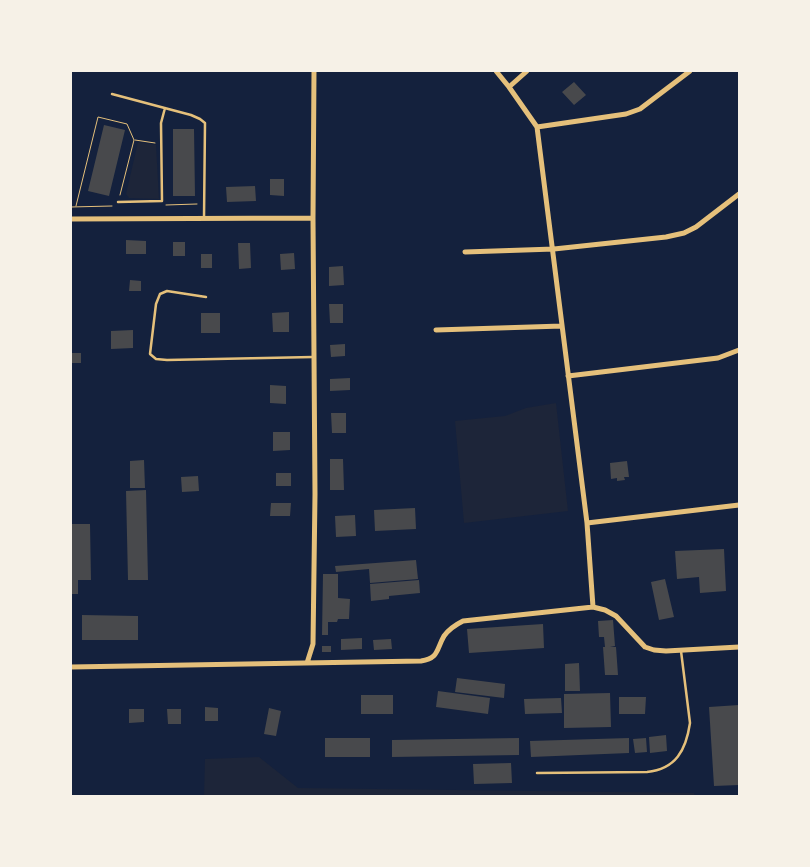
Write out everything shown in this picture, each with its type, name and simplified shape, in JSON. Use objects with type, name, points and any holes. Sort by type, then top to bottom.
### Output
[{"type":"street","points":[[307,663],[313,644],[315,494],[314,71]]},
{"type":"street","points":[[496,71],[538,126],[587,524],[593,607]]},
{"type":"street","points":[[509,87],[527,71]]},
{"type":"street","points":[[538,126],[626,114],[640,109],[690,71]]},
{"type":"street","points":[[465,252],[554,249],[666,237],[684,233],[696,227],[739,194]]},
{"type":"street","points":[[71,219],[313,218]]},
{"type":"street","points":[[436,330],[562,326]]},
{"type":"street","points":[[568,376],[718,358],[739,350]]},
{"type":"street","points":[[587,524],[739,505]]},
{"type":"street","points":[[71,667],[421,661],[430,659],[436,653],[445,635],[452,627],[463,621],[593,607],[605,610],[616,616],[645,647],[654,650],[681,651],[739,648]]},
{"type":"lane","points":[[112,94],[191,115],[200,119],[205,124],[204,218]]},
{"type":"lane","points":[[118,202],[162,201],[161,123],[165,108]]},
{"type":"lane","points":[[206,297],[167,291],[160,294],[156,304],[150,354],[156,359],[168,360],[315,358]]},
{"type":"lane","points":[[537,773],[647,772],[657,771],[670,765],[678,758],[685,746],[690,723],[681,651]]},
{"type":"path","points":[[76,207],[98,117],[127,124],[134,140],[118,202]]},
{"type":"path","points":[[134,140],[162,144]]},
{"type":"path","points":[[165,205],[202,204]]},
{"type":"shaded area","points":[[138,142],[156,145],[159,199],[129,198],[126,194]]},
{"type":"shaded area","points":[[556,403],[568,511],[464,523],[455,421],[505,416],[526,408]]},
{"type":"shaded area","points":[[259,757],[298,788],[694,793],[695,796],[204,796],[205,759]]},
{"type":"building","points":[[574,82],[586,95],[574,105],[562,92]]},
{"type":"building","points":[[104,125],[125,130],[109,196],[88,191]]},
{"type":"building","points":[[173,129],[194,129],[195,196],[173,196]]},
{"type":"building","points":[[270,179],[284,179],[284,196],[270,195]]},
{"type":"building","points":[[255,186],[256,201],[227,202],[226,187]]},
{"type":"building","points":[[126,240],[146,241],[146,254],[126,254]]},
{"type":"building","points":[[173,242],[185,242],[185,256],[173,256]]},
{"type":"building","points":[[238,243],[250,243],[251,268],[239,269]]},
{"type":"building","points":[[294,253],[295,269],[281,270],[280,254]]},
{"type":"building","points":[[201,254],[212,254],[212,268],[201,268]]},
{"type":"building","points":[[343,266],[344,285],[329,286],[329,267]]},
{"type":"building","points":[[130,280],[141,281],[141,291],[129,291]]},
{"type":"building","points":[[329,304],[343,304],[343,323],[330,323]]},
{"type":"building","points":[[289,312],[289,332],[273,332],[272,313]]},
{"type":"building","points":[[201,313],[220,313],[220,333],[201,333]]},
{"type":"building","points":[[133,330],[133,348],[111,349],[111,331]]},
{"type":"building","points":[[345,344],[345,356],[331,357],[330,345]]},
{"type":"building","points":[[71,353],[81,353],[81,363],[71,363]]},
{"type":"building","points":[[350,378],[350,390],[330,391],[330,379]]},
{"type":"building","points":[[270,385],[286,386],[286,404],[270,403]]},
{"type":"building","points":[[331,413],[346,413],[346,433],[332,433]]},
{"type":"building","points":[[273,432],[290,432],[290,450],[273,451]]},
{"type":"building","points":[[330,459],[343,459],[344,490],[330,490]]},
{"type":"building","points":[[144,460],[145,488],[130,488],[130,461]]},
{"type":"building","points":[[627,461],[629,477],[624,477],[625,480],[617,481],[617,478],[611,479],[610,463]]},
{"type":"building","points":[[276,473],[291,473],[291,486],[276,486]]},
{"type":"building","points":[[198,476],[199,491],[182,492],[181,477]]},
{"type":"building","points":[[146,490],[148,580],[128,580],[126,491]]},
{"type":"building","points":[[271,503],[291,503],[290,516],[270,516]]},
{"type":"building","points":[[415,508],[416,529],[375,531],[374,510]]},
{"type":"building","points":[[355,515],[356,536],[336,537],[335,516]]},
{"type":"building","points":[[71,524],[90,524],[91,580],[78,580],[78,594],[71,594]]},
{"type":"building","points":[[724,549],[726,591],[700,593],[699,577],[677,579],[675,551]]},
{"type":"building","points":[[416,560],[418,579],[370,583],[369,569],[336,572],[335,566]]},
{"type":"building","points":[[323,574],[338,574],[338,598],[350,599],[349,619],[338,619],[337,622],[328,622],[328,635],[322,635]]},
{"type":"building","points":[[665,579],[674,617],[659,620],[651,582]]},
{"type":"building","points":[[419,580],[420,593],[389,596],[389,599],[371,601],[370,584]]},
{"type":"building","points":[[82,615],[138,616],[138,640],[82,640]]},
{"type":"building","points":[[613,620],[615,646],[610,647],[616,647],[618,675],[605,675],[604,637],[599,637],[598,621]]},
{"type":"building","points":[[543,624],[544,648],[469,653],[467,629]]},
{"type":"building","points":[[362,638],[362,649],[341,650],[341,639]]},
{"type":"building","points":[[391,639],[392,649],[374,650],[373,640]]},
{"type":"building","points":[[322,646],[331,646],[331,652],[322,652]]},
{"type":"building","points":[[579,663],[580,691],[565,691],[565,664]]},
{"type":"building","points":[[457,678],[505,684],[504,698],[455,692]]},
{"type":"building","points":[[438,691],[490,698],[488,714],[436,707]]},
{"type":"building","points":[[610,693],[611,727],[564,728],[564,694]]},
{"type":"building","points":[[361,695],[393,695],[393,714],[361,714]]},
{"type":"building","points":[[619,697],[646,697],[645,714],[619,714]]},
{"type":"building","points":[[561,698],[562,713],[525,714],[524,699]]},
{"type":"building","points":[[739,705],[739,785],[714,786],[709,707]]},
{"type":"building","points":[[205,707],[218,708],[218,721],[205,721]]},
{"type":"building","points":[[269,708],[281,711],[276,736],[264,734]]},
{"type":"building","points":[[129,709],[144,709],[144,722],[129,723]]},
{"type":"building","points":[[167,709],[181,709],[181,724],[168,724]]},
{"type":"building","points":[[666,735],[667,751],[650,753],[649,737]]},
{"type":"building","points":[[325,738],[370,738],[370,757],[325,757]]},
{"type":"building","points":[[519,738],[519,755],[392,757],[392,740]]},
{"type":"building","points":[[629,738],[629,753],[531,757],[530,741]]},
{"type":"building","points":[[646,738],[647,752],[635,753],[633,739]]},
{"type":"building","points":[[511,763],[512,783],[474,784],[473,764]]}]
